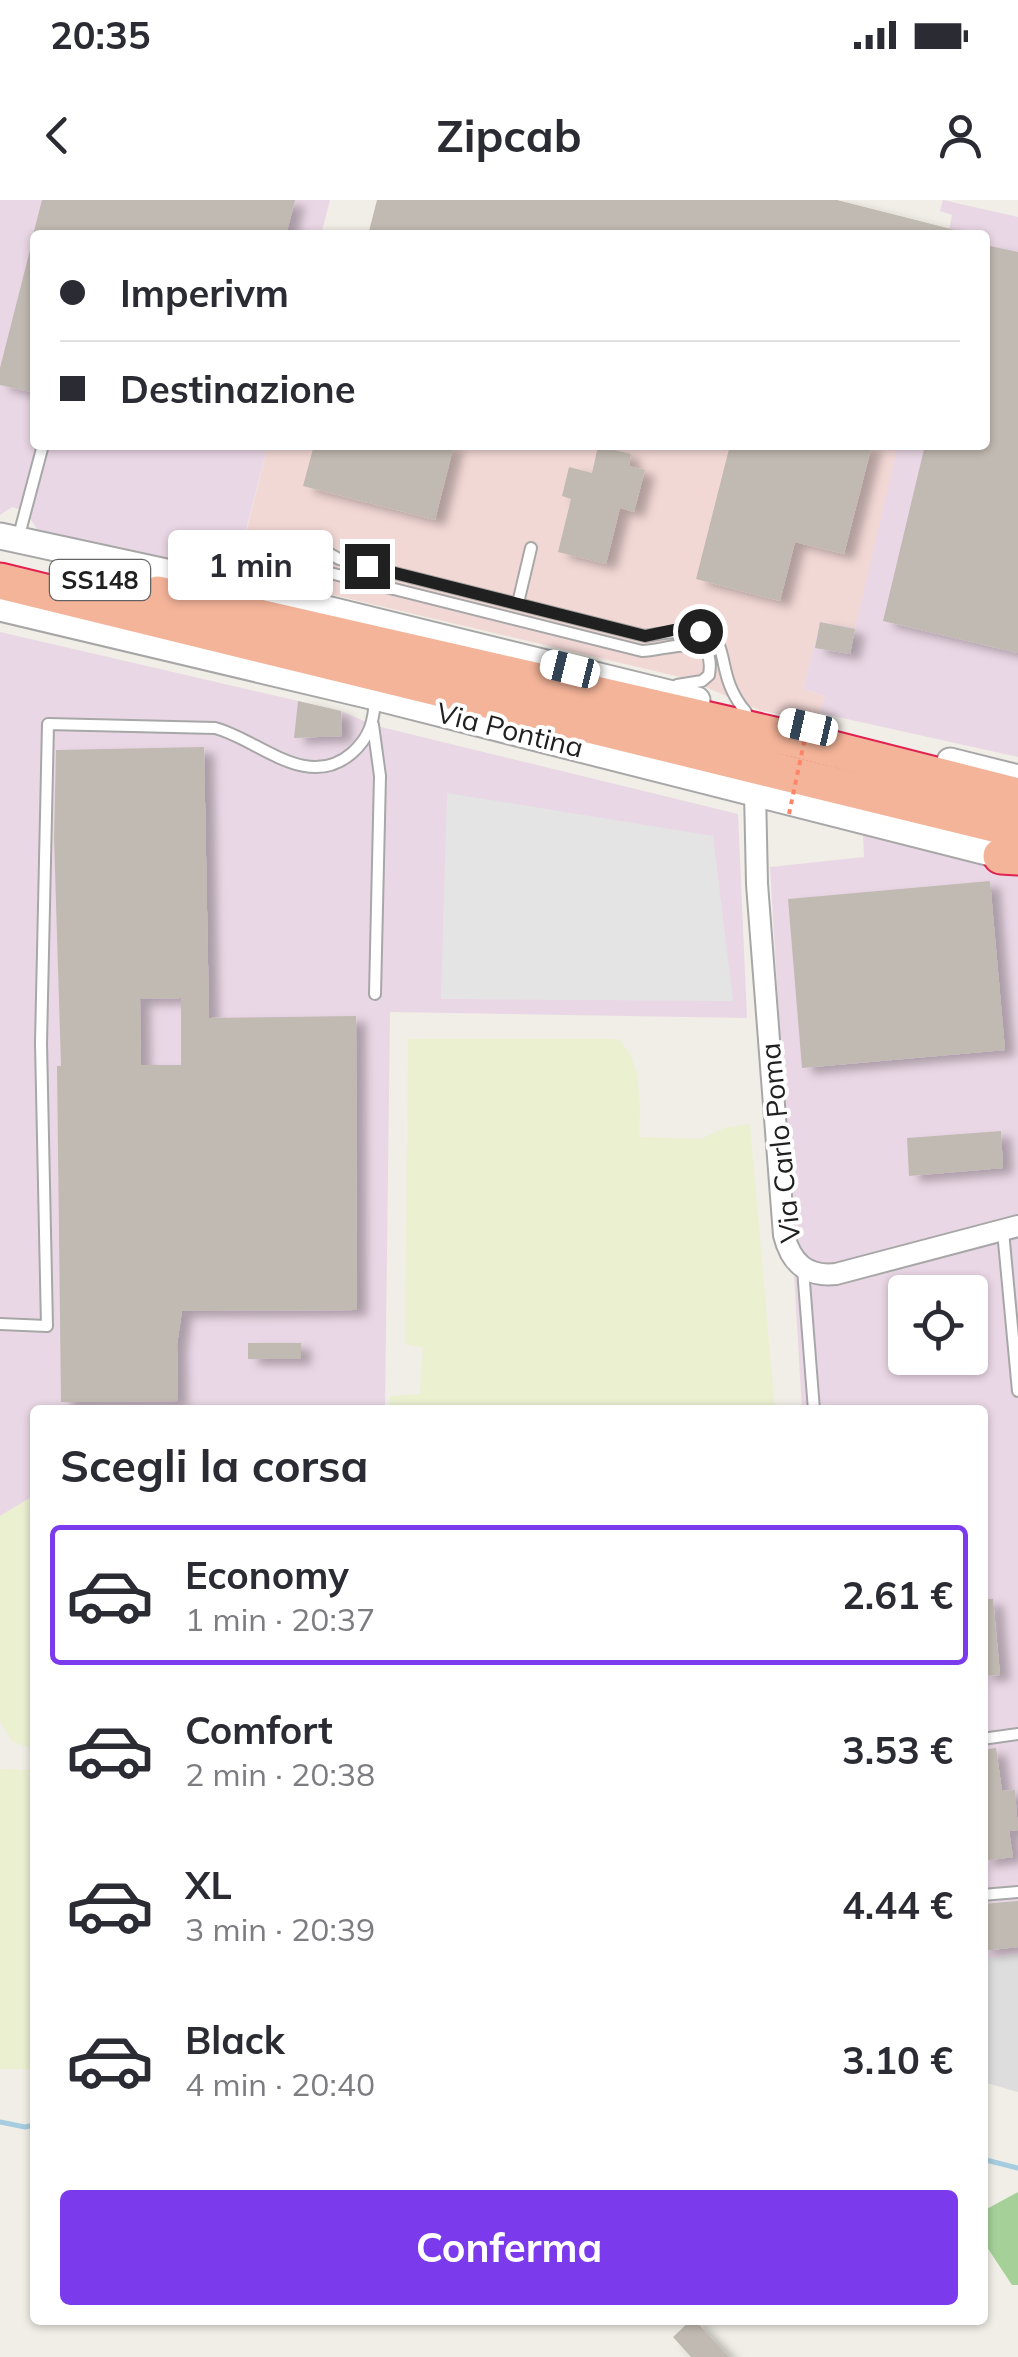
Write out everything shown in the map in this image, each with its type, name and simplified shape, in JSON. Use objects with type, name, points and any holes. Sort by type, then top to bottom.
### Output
[{"type":"highway","name":"SS148","points":[[6,544],[200,604],[786,738],[1018,796]]},
{"type":"highway","name":"SS148","points":[[0,581],[169,622],[1014,851]]},
{"type":"street","points":[[6,544],[249,590],[1018,778]]},
{"type":"street","name":"Via Pontina","points":[[0,608],[1014,851]]},
{"type":"street","name":"Via Carlo Poma","points":[[756,791],[757,884],[784,1235],[790,1253],[803,1268],[822,1275],[836,1274],[1010,1228]]},
{"type":"lane","points":[[6,544],[41,450]]},
{"type":"lane","points":[[570,669],[604,669],[684,686],[709,675],[710,658],[694,645],[642,652],[322,571],[296,568],[282,554],[282,548],[287,541],[304,538],[339,559],[645,636],[678,629],[700,631],[716,639],[722,648],[734,699],[746,712]]},
{"type":"lane","points":[[249,590],[268,543],[282,548]]},
{"type":"lane","points":[[518,603],[531,548]]},
{"type":"lane","points":[[375,697],[380,776],[375,994]]},
{"type":"lane","points":[[0,1324],[47,1326],[41,1043],[48,724],[215,728],[264,752],[320,768],[338,763],[353,752],[374,725]]},
{"type":"lane","points":[[1010,1228],[1018,1392]]},
{"type":"lane","points":[[803,1268],[814,1405]]},
{"type":"lane","points":[[988,1738],[1018,1734]]},
{"type":"lane","points":[[988,1894],[1018,1892]]},
{"type":"path","points":[[789,814],[810,714]]},
{"type":"shaded area","points":[[0,200],[330,200],[322,230],[30,230],[30,450],[267,450],[240,553],[221,552],[184,564],[37,529],[25,511],[12,507],[0,515]]},
{"type":"shaded area","points":[[943,200],[1018,217],[1018,757],[820,713],[825,696],[803,689],[820,622],[855,628],[897,450],[990,450],[990,230],[949,230],[952,215],[940,211]]},
{"type":"shaded area","points":[[267,450],[898,450],[855,629],[820,623],[803,689],[825,696],[818,722],[762,711],[684,678],[236,572]]},
{"type":"shaded area","points":[[0,632],[341,711],[373,725],[738,814],[747,1018],[390,1012],[385,1405],[30,1405],[30,1498],[0,1516]]},
{"type":"shaded area","points":[[447,793],[713,836],[733,1001],[441,999]]},
{"type":"shaded area","points":[[863,832],[1018,869],[1018,1954],[988,1958],[988,1405],[802,1405],[770,867],[864,857]]},
{"type":"shaded area","points":[[1018,1954],[1018,2092],[988,2083],[988,1958]]},
{"type":"green space","points":[[408,1039],[618,1039],[631,1055],[637,1074],[639,1137],[701,1139],[724,1128],[750,1124],[775,1405],[389,1405],[390,1396],[420,1394],[423,1348],[405,1344]]},
{"type":"green space","points":[[30,1498],[30,1748],[12,1741],[0,1721],[0,1516]]},
{"type":"green space","points":[[0,1769],[30,1770],[30,2069],[0,2069]]},
{"type":"green space","points":[[1018,2192],[1018,2285],[1012,2285],[988,2249],[988,2208]]},
{"type":"building","points":[[42,200],[295,200],[287,230],[34,230]]},
{"type":"building","points":[[377,200],[837,200],[955,230],[369,230]]},
{"type":"building","points":[[990,246],[1018,252],[1018,653],[883,621],[924,450],[990,450]]},
{"type":"building","points":[[30,250],[30,392],[0,385],[0,368]]},
{"type":"building","points":[[313,450],[453,450],[435,520],[303,486]]},
{"type":"building","points":[[597,450],[631,454],[629,466],[645,470],[634,512],[620,508],[606,564],[558,552],[571,499],[562,496],[569,467],[592,473]]},
{"type":"building","points":[[729,450],[871,450],[844,554],[795,542],[780,601],[696,579]]},
{"type":"building","points":[[820,622],[855,629],[850,654],[815,648]]},
{"type":"building","points":[[298,701],[341,711],[342,736],[294,738]]},
{"type":"building","points":[[204,747],[209,1018],[356,1016],[357,1310],[182,1311],[177,1345],[178,1401],[61,1402],[56,750]],"holes":[[[181,998],[181,1065],[141,1065],[140,999]]]},
{"type":"building","points":[[990,881],[1005,1050],[802,1068],[788,899]]},
{"type":"building","points":[[1001,1131],[1003,1168],[909,1176],[907,1138]]},
{"type":"building","points":[[248,1343],[301,1343],[301,1359],[248,1359]]},
{"type":"building","points":[[988,1599],[993,1599],[1000,1675],[988,1676]]},
{"type":"building","points":[[996,1748],[1002,1791],[1015,1790],[1018,1830],[1009,1831],[1013,1857],[988,1860],[988,1749]]},
{"type":"building","points":[[1018,1901],[1018,1947],[988,1950],[988,1904]]},
{"type":"building","points":[[686,2325],[700,2325],[729,2357],[691,2357],[673,2337]]},
{"type":"waterway","points":[[0,2122],[30,2126]]},
{"type":"waterway","points":[[988,2160],[1018,2168]]},
{"type":"route","points":[[367,566],[645,636],[678,629],[700,631]]}]
